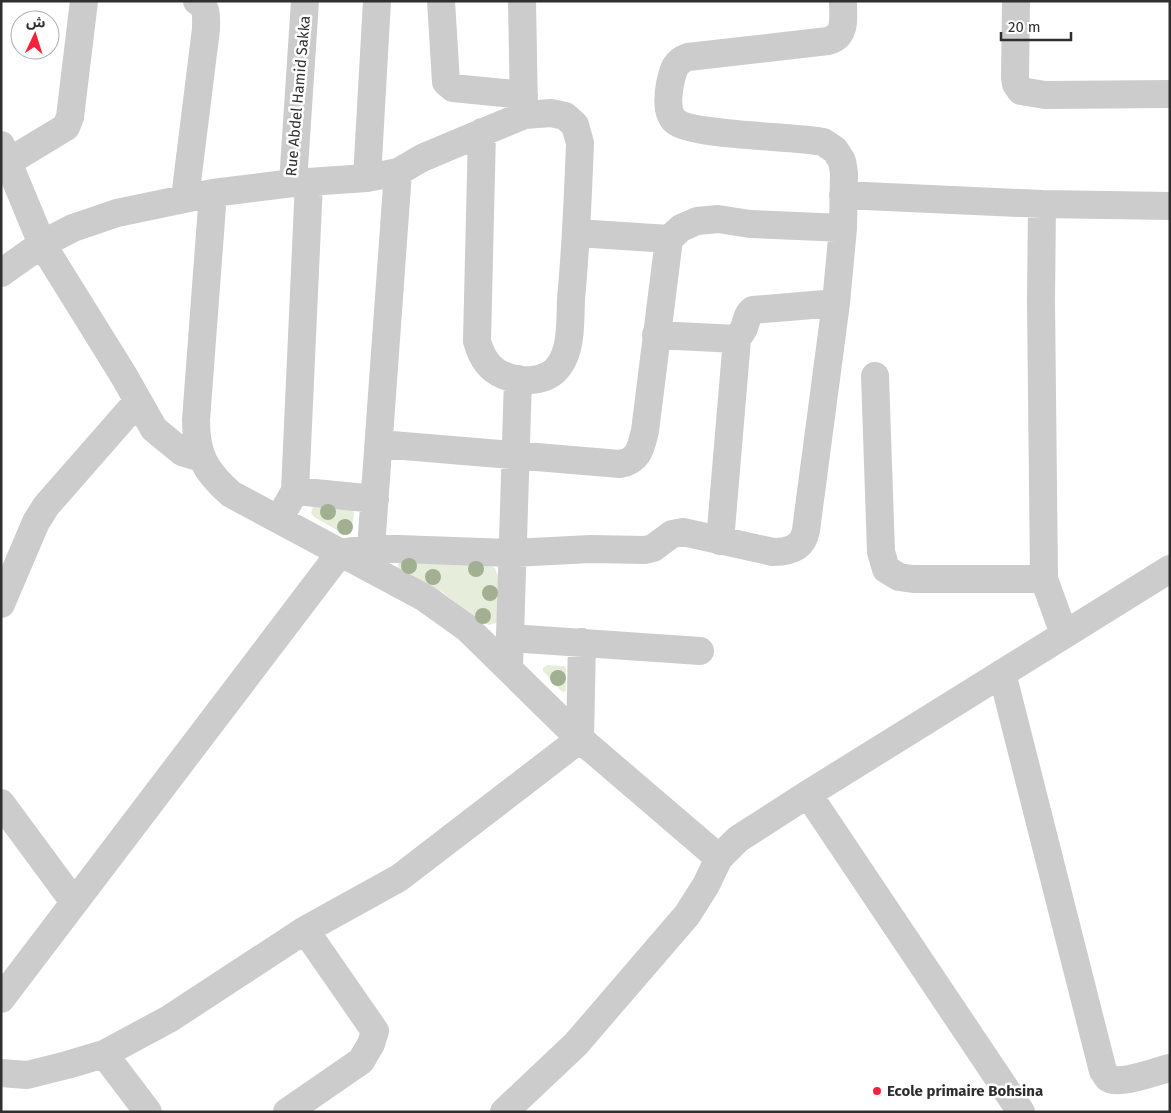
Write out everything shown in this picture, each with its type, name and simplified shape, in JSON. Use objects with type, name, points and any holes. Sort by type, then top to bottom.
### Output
[{"type":"street","points":[[84,1],[70,117],[66,127],[5,153],[42,244],[154,429],[182,452],[202,458]]},
{"type":"street","name":"Rue Abdel Hamid Sakka","points":[[1,273],[42,244],[72,228],[117,214],[213,193],[301,182],[306,1]]},
{"type":"street","points":[[367,178],[377,1]]},
{"type":"street","points":[[441,1],[446,82],[453,88],[569,118],[575,125],[580,143],[577,233],[566,351],[560,366],[543,379],[518,380],[504,376],[489,365],[480,354],[477,341],[482,132]]},
{"type":"street","points":[[522,1],[524,105]]},
{"type":"street","points":[[1,999],[340,553],[371,548],[512,553],[591,549],[650,550],[666,537],[683,532],[780,552],[788,551],[798,546],[805,536],[836,303],[843,228],[844,173],[842,161],[830,145],[818,141],[685,127],[671,117],[669,109],[672,73],[679,61],[695,56],[833,39],[841,32],[843,1]]},
{"type":"street","points":[[1016,1],[1015,78],[1016,84],[1021,91],[1045,95],[1170,94]]},
{"type":"street","points":[[185,198],[206,29],[206,13],[201,2]]},
{"type":"street","points":[[279,519],[295,491],[301,182],[367,178],[398,172],[422,158],[482,132],[524,105]]},
{"type":"street","points":[[371,548],[380,444],[398,172]]},
{"type":"street","points":[[213,193],[196,420],[196,438],[208,470],[232,494],[425,598],[467,628],[580,739],[718,858]]},
{"type":"street","points":[[843,195],[1042,204],[1170,206]]},
{"type":"street","points":[[1042,204],[1041,301],[1044,579],[1064,634]]},
{"type":"street","points":[[380,444],[620,464],[627,463],[639,454],[645,431],[669,239],[681,228],[697,221],[709,220],[750,224],[843,228]]},
{"type":"street","points":[[577,233],[669,239]]},
{"type":"street","points":[[720,541],[736,339],[745,326],[749,313],[753,310],[836,303]]},
{"type":"street","points":[[656,335],[736,339]]},
{"type":"street","points":[[875,376],[881,552],[886,569],[899,577],[913,579],[1044,579]]},
{"type":"street","points":[[509,668],[518,380]]},
{"type":"street","points":[[1,604],[36,522],[46,506],[138,401]]},
{"type":"street","points":[[295,491],[375,499]]},
{"type":"street","points":[[504,1112],[576,1044],[687,915],[706,885],[718,858],[738,839],[1170,569]]},
{"type":"street","points":[[510,638],[700,651]]},
{"type":"street","points":[[580,739],[582,642]]},
{"type":"street","points":[[1002,673],[1103,1071],[1108,1078],[1125,1080],[1170,1068]]},
{"type":"street","points":[[1,1073],[27,1075],[104,1054],[170,1019],[305,930],[398,878],[580,739]]},
{"type":"street","points":[[808,794],[1021,1112]]},
{"type":"street","points":[[1,803],[74,902]]},
{"type":"street","points":[[287,1112],[361,1061],[371,1044],[375,1031],[305,930]]},
{"type":"street","points":[[104,1054],[148,1112]]},
{"type":"green space","points":[[313,506],[353,510],[351,533],[347,535],[342,533],[314,517],[311,513]]},
{"type":"green space","points":[[398,562],[486,564],[495,568],[499,579],[498,620],[496,623],[489,625],[482,622],[442,592],[401,571],[398,567]]},
{"type":"green space","points":[[547,665],[564,666],[566,668],[566,691],[560,690],[543,671],[543,668]]},
{"type":"place","name":"Ecole primaire Bohsina","points":[[877,1091]]}]
